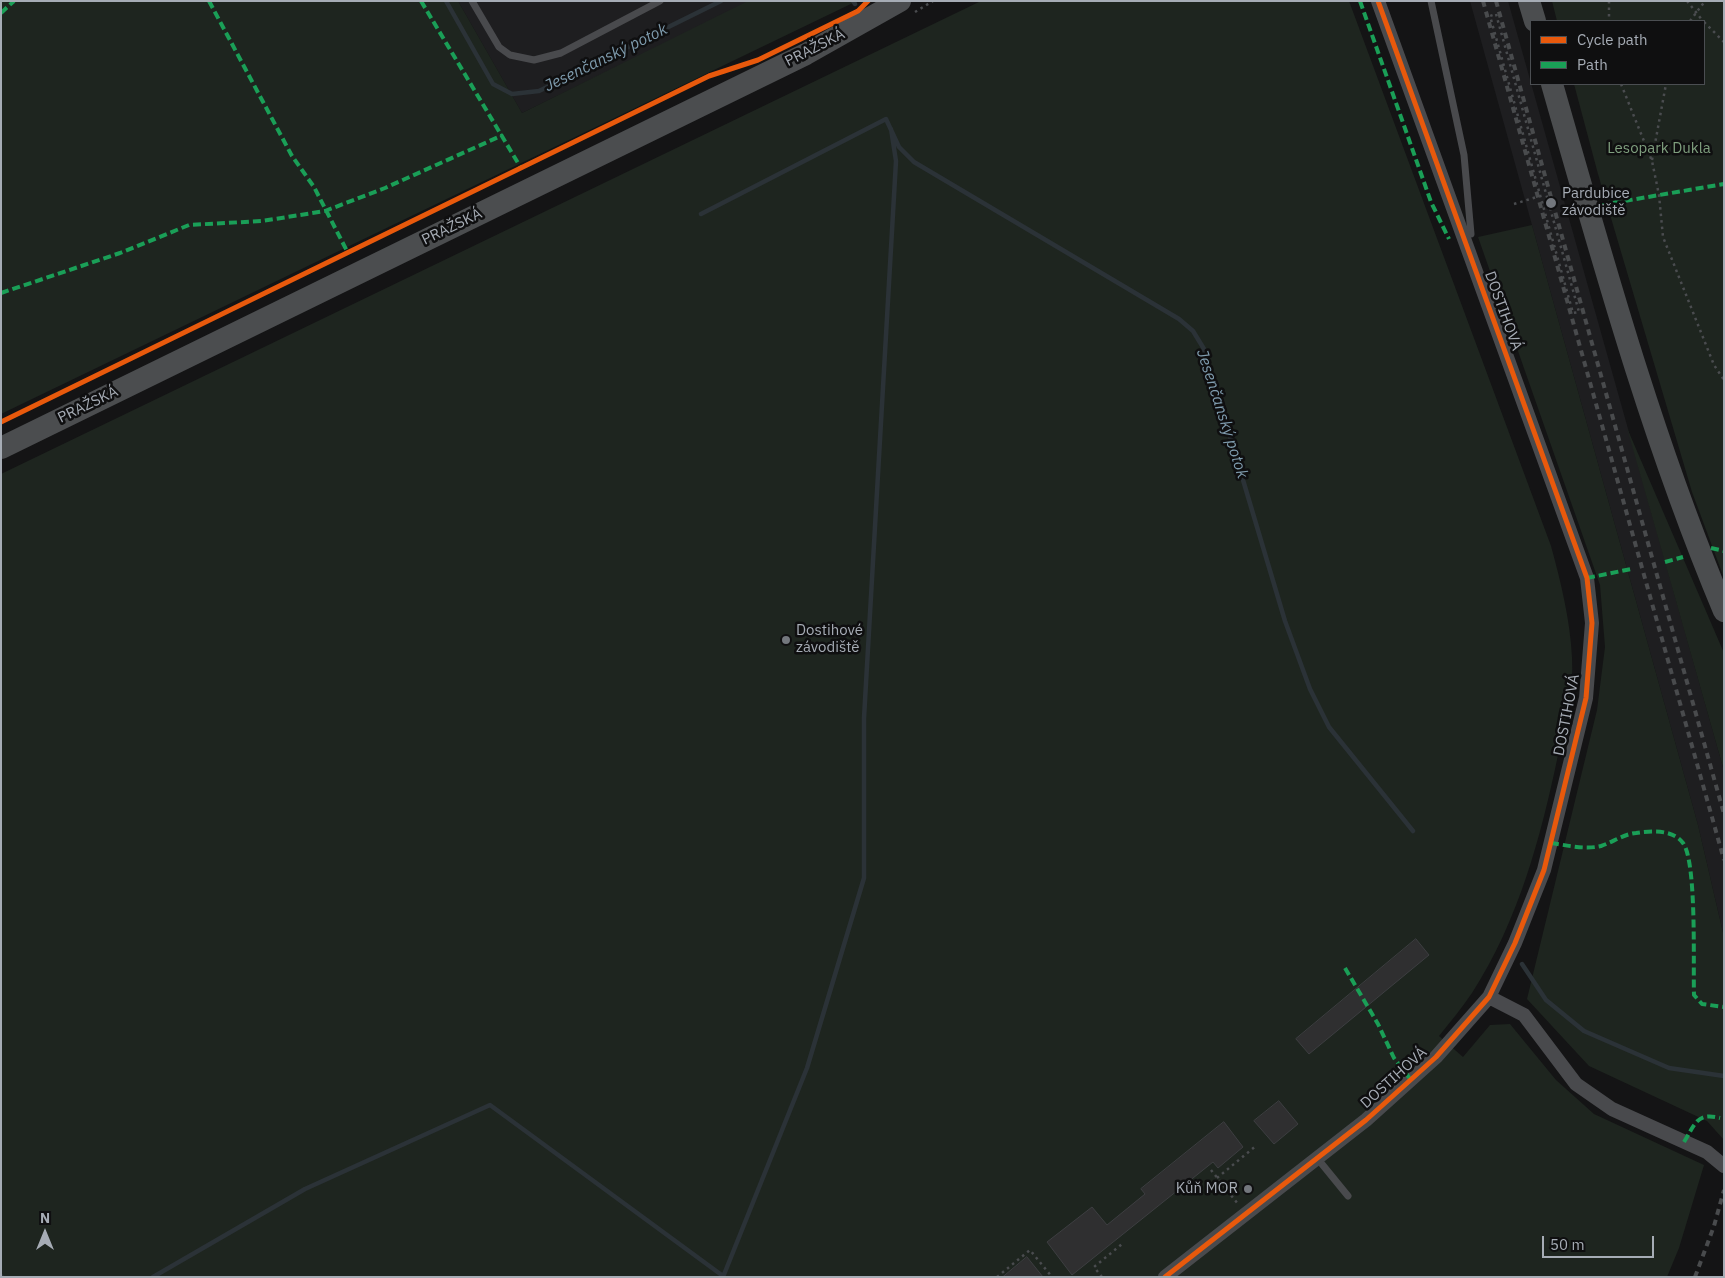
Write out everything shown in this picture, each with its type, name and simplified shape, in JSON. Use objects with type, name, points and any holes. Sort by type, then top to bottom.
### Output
[{"type":"main road","name":"PRAŽSKÁ","points":[[1,448],[806,54],[900,1]]},
{"type":"main road","points":[[1529,1],[1535,20]]},
{"type":"main road","points":[[1552,85],[1635,370],[1668,470],[1724,611]]},
{"type":"street","name":"DOSTIHOVÁ","points":[[1165,1277],[1317,1158],[1425,1068],[1489,997],[1515,943],[1544,870],[1586,698],[1590,614],[1586,578],[1579,554],[1378,1]]},
{"type":"street","points":[[1489,997],[1524,1014],[1576,1084],[1612,1109],[1707,1152],[1724,1166]]},
{"type":"lane","points":[[472,1],[499,47],[510,55],[534,60],[561,53],[660,1]]},
{"type":"lane","points":[[1431,1],[1464,155],[1471,234]]},
{"type":"lane","points":[[1317,1158],[1348,1196]]},
{"type":"path","points":[[1609,1],[1610,20]]},
{"type":"path","points":[[1687,1],[1695,13],[1703,20]]},
{"type":"path","points":[[1691,20],[1705,1]]},
{"type":"path","points":[[1496,14],[1579,312],[1573,313],[1540,196],[1490,16],[1496,14]]},
{"type":"path","points":[[1705,22],[1724,42]]},
{"type":"path","points":[[1621,85],[1652,161],[1659,195],[1663,237],[1714,365],[1724,380]]},
{"type":"path","points":[[1652,161],[1666,85]]},
{"type":"path","points":[[1514,204],[1540,196]]},
{"type":"path","points":[[1217,1178],[1257,1145]]},
{"type":"path","points":[[1211,1170],[1240,1207]]},
{"type":"path","points":[[1102,1277],[1094,1267],[1122,1244]]},
{"type":"path","points":[[997,1277],[1030,1250],[1052,1277]]},
{"type":"shaded area","points":[[458,1],[752,1],[522,113]]},
{"type":"shaded area","points":[[1470,1],[1508,1],[1530,85],[1532,85],[1724,771],[1724,937],[1698,825]]},
{"type":"green space","points":[[1,1],[458,1],[522,113],[748,1],[857,1],[1,414]]},
{"type":"green space","name":"Dostihové závodiště","points":[[981,1],[1349,1],[1551,546],[1565,601],[1571,643],[1572,682],[1566,719],[1544,817],[1526,878],[1515,908],[1488,966],[1468,999],[1439,1036],[1463,1057],[1490,1025],[1510,1024],[1556,1080],[1594,1114],[1704,1165],[1679,1248],[1667,1277],[1,1277],[1,474]]},
{"type":"green space","name":"Lesopark Dukla","points":[[1552,1],[1724,1],[1724,578],[1692,492],[1598,174],[1574,85],[1705,85],[1705,20],[1557,20]]},
{"type":"green space","points":[[1532,225],[1698,825],[1724,937],[1724,1140],[1707,1121],[1589,1066],[1527,999],[1597,710],[1605,647],[1600,585],[1478,237]]},
{"type":"green space","points":[[1627,428],[1724,653],[1724,771]]},
{"type":"building","points":[[1416,939],[1429,955],[1309,1054],[1296,1039]]},
{"type":"building","points":[[1279,1101],[1298,1124],[1274,1144],[1254,1121]]},
{"type":"building","points":[[1224,1122],[1243,1147],[1218,1168],[1213,1162],[1072,1275],[1047,1242],[1092,1207],[1107,1225],[1145,1194],[1141,1189]]},
{"type":"building","points":[[1027,1257],[1043,1277],[1003,1277]]},
{"type":"waterway","name":"Jesenčanský potok","points":[[446,1],[493,84],[512,94],[539,91],[721,1]]},
{"type":"waterway","name":"Jesenčanský potok","points":[[701,214],[886,119],[899,147],[914,162],[1179,319],[1193,331],[1204,349],[1285,621],[1310,689],[1329,727],[1413,831]]},
{"type":"waterway","points":[[723,1277],[807,1068],[864,878],[864,718],[896,161],[891,129]]},
{"type":"waterway","name":"Jesenčanský potok","points":[[1522,964],[1546,1000],[1584,1031],[1669,1068],[1724,1076]]},
{"type":"waterway","points":[[153,1277],[305,1189],[490,1105],[723,1276]]},
{"type":"railway","points":[[1483,1],[1724,860]]},
{"type":"railway","points":[[1496,1],[1724,814]]},
{"type":"railway","points":[[1695,1277],[1714,1226],[1724,1190]]},
{"type":"marked path","points":[[1,13],[14,1]]},
{"type":"marked path","points":[[209,1],[292,156],[314,187],[348,253]]},
{"type":"marked path","points":[[421,1],[521,168]]},
{"type":"marked path","points":[[1360,1],[1431,202],[1449,239]]},
{"type":"marked path","points":[[1,293],[120,253],[189,225],[262,221],[325,211],[385,188],[503,135]]},
{"type":"marked path","points":[[1601,205],[1724,184]]},
{"type":"marked path","points":[[1711,548],[1724,551]]},
{"type":"marked path","points":[[1665,562],[1683,557]]},
{"type":"marked path","points":[[1587,578],[1631,569]]},
{"type":"marked path","points":[[1551,843],[1589,848],[1601,846],[1627,835],[1648,832],[1668,833],[1679,838],[1687,854],[1690,871],[1693,915],[1694,995],[1702,1004],[1724,1007]]},
{"type":"marked path","points":[[1345,968],[1378,1024],[1394,1058],[1411,1080]]},
{"type":"marked path","points":[[1684,1142],[1694,1125],[1701,1118],[1720,1118]]},
{"type":"cycle path","points":[[1,422],[709,76],[758,60],[858,11],[868,1]]},
{"type":"cycle path","points":[[1165,1277],[1366,1120],[1436,1057],[1489,997],[1515,943],[1544,870],[1586,698],[1592,623],[1587,578],[1378,1]]},
{"type":"place","name":"Pardubice závodiště","points":[[1551,203]]},
{"type":"place","name":"Dostihové závodiště","points":[[786,640]]},
{"type":"place","name":"Kůň MOR","points":[[1248,1189]]}]
